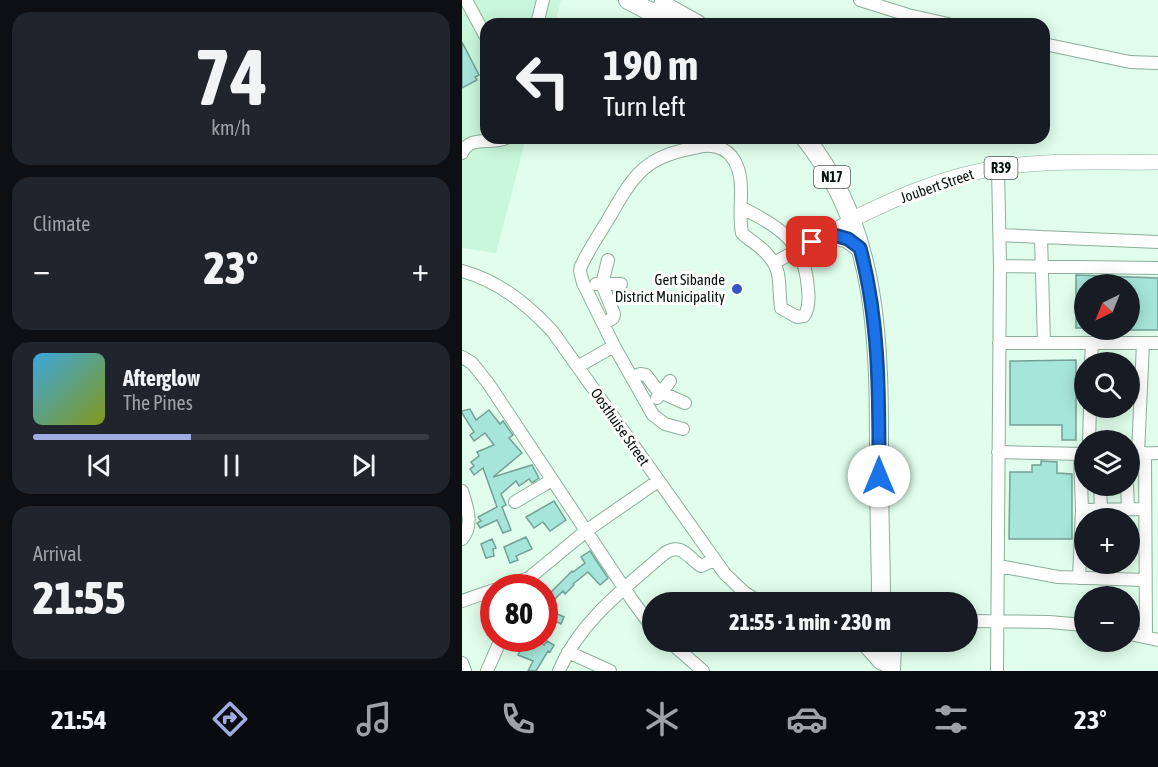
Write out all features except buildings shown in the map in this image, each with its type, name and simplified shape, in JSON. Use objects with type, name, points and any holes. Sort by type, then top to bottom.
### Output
[{"type":"highway","points":[[628,0],[662,18]]},
{"type":"highway","points":[[654,0],[687,18]]},
{"type":"highway","name":"N17","points":[[809,144],[857,217],[860,248],[866,267],[876,337],[881,592]]},
{"type":"highway","name":"N17","points":[[823,144],[849,187],[878,280],[886,335],[890,394],[892,592]]},
{"type":"highway","points":[[827,233],[848,239],[860,248]]},
{"type":"highway","points":[[873,652],[885,668]]},
{"type":"highway","points":[[883,652],[885,668]]},
{"type":"highway","points":[[885,668],[889,652]]},
{"type":"main road","name":"Joubert Street","points":[[857,217],[927,186],[955,177],[998,168],[1025,164],[1158,162]]},
{"type":"street","points":[[466,0],[480,26]]},
{"type":"street","points":[[538,18],[543,0]]},
{"type":"street","points":[[860,0],[921,18]]},
{"type":"street","points":[[1050,45],[1130,62],[1158,63]]},
{"type":"street","points":[[462,153],[467,145],[480,142]]},
{"type":"street","points":[[683,429],[660,422],[649,409],[582,283],[580,271],[584,259],[637,173],[655,160],[676,152],[704,146],[723,149],[733,158],[739,170],[742,233],[761,248],[774,263],[781,284],[781,308],[797,317],[804,316],[808,308],[808,285],[798,250],[775,225],[742,208]]},
{"type":"street","points":[[997,671],[1000,266],[998,168]]},
{"type":"street","points":[[774,263],[857,217]]},
{"type":"street","points":[[1000,235],[1158,242]]},
{"type":"street","points":[[1041,237],[1044,343]]},
{"type":"street","points":[[603,324],[613,318],[614,314],[602,284],[608,260]]},
{"type":"street","points":[[1000,266],[1158,268]]},
{"type":"street","name":"Oosthuise Street","points":[[462,271],[487,280],[522,301],[553,332],[714,560],[734,584],[745,592]]},
{"type":"street","points":[[582,283],[621,284]]},
{"type":"street","points":[[999,343],[1158,342]]},
{"type":"street","points":[[1092,343],[1092,352]]},
{"type":"street","points":[[1138,430],[1143,343]]},
{"type":"street","points":[[579,366],[614,346]]},
{"type":"street","points":[[462,357],[472,363],[488,384],[642,614]]},
{"type":"street","points":[[632,377],[640,374],[646,375],[661,393],[685,403]]},
{"type":"street","points":[[649,409],[670,381]]},
{"type":"street","points":[[998,452],[1074,454]]},
{"type":"street","points":[[1140,453],[1158,453]]},
{"type":"street","points":[[1140,474],[1145,509],[1145,580],[1152,638]]},
{"type":"street","points":[[515,502],[552,480]]},
{"type":"street","points":[[537,574],[586,531],[658,481]]},
{"type":"street","points":[[462,491],[469,517],[467,533],[462,539]]},
{"type":"street","points":[[1127,496],[1128,508]]},
{"type":"street","points":[[1140,509],[1145,509]]},
{"type":"street","points":[[559,671],[568,652],[599,614],[625,588],[672,549],[682,551],[700,566],[714,560]]},
{"type":"street","points":[[999,566],[1051,576],[1145,580]]},
{"type":"street","points":[[1079,574],[1079,578]]},
{"type":"street","points":[[462,602],[480,595]]},
{"type":"street","points":[[978,621],[1074,624]]},
{"type":"street","points":[[487,671],[495,652]]},
{"type":"street","points":[[568,652],[610,671]]},
{"type":"street","points":[[681,652],[703,671]]},
{"type":"street","points":[[462,663],[465,671]]},
{"type":"shaded area","points":[[462,0],[561,0],[556,18],[480,18],[480,144],[524,144],[496,253],[462,248]]},
{"type":"place","name":"Gert Sibande District Municipality","points":[[737,289]]},
{"type":"route","points":[[812,242],[827,233],[848,239],[860,248],[866,267],[876,337],[879,476]]}]
